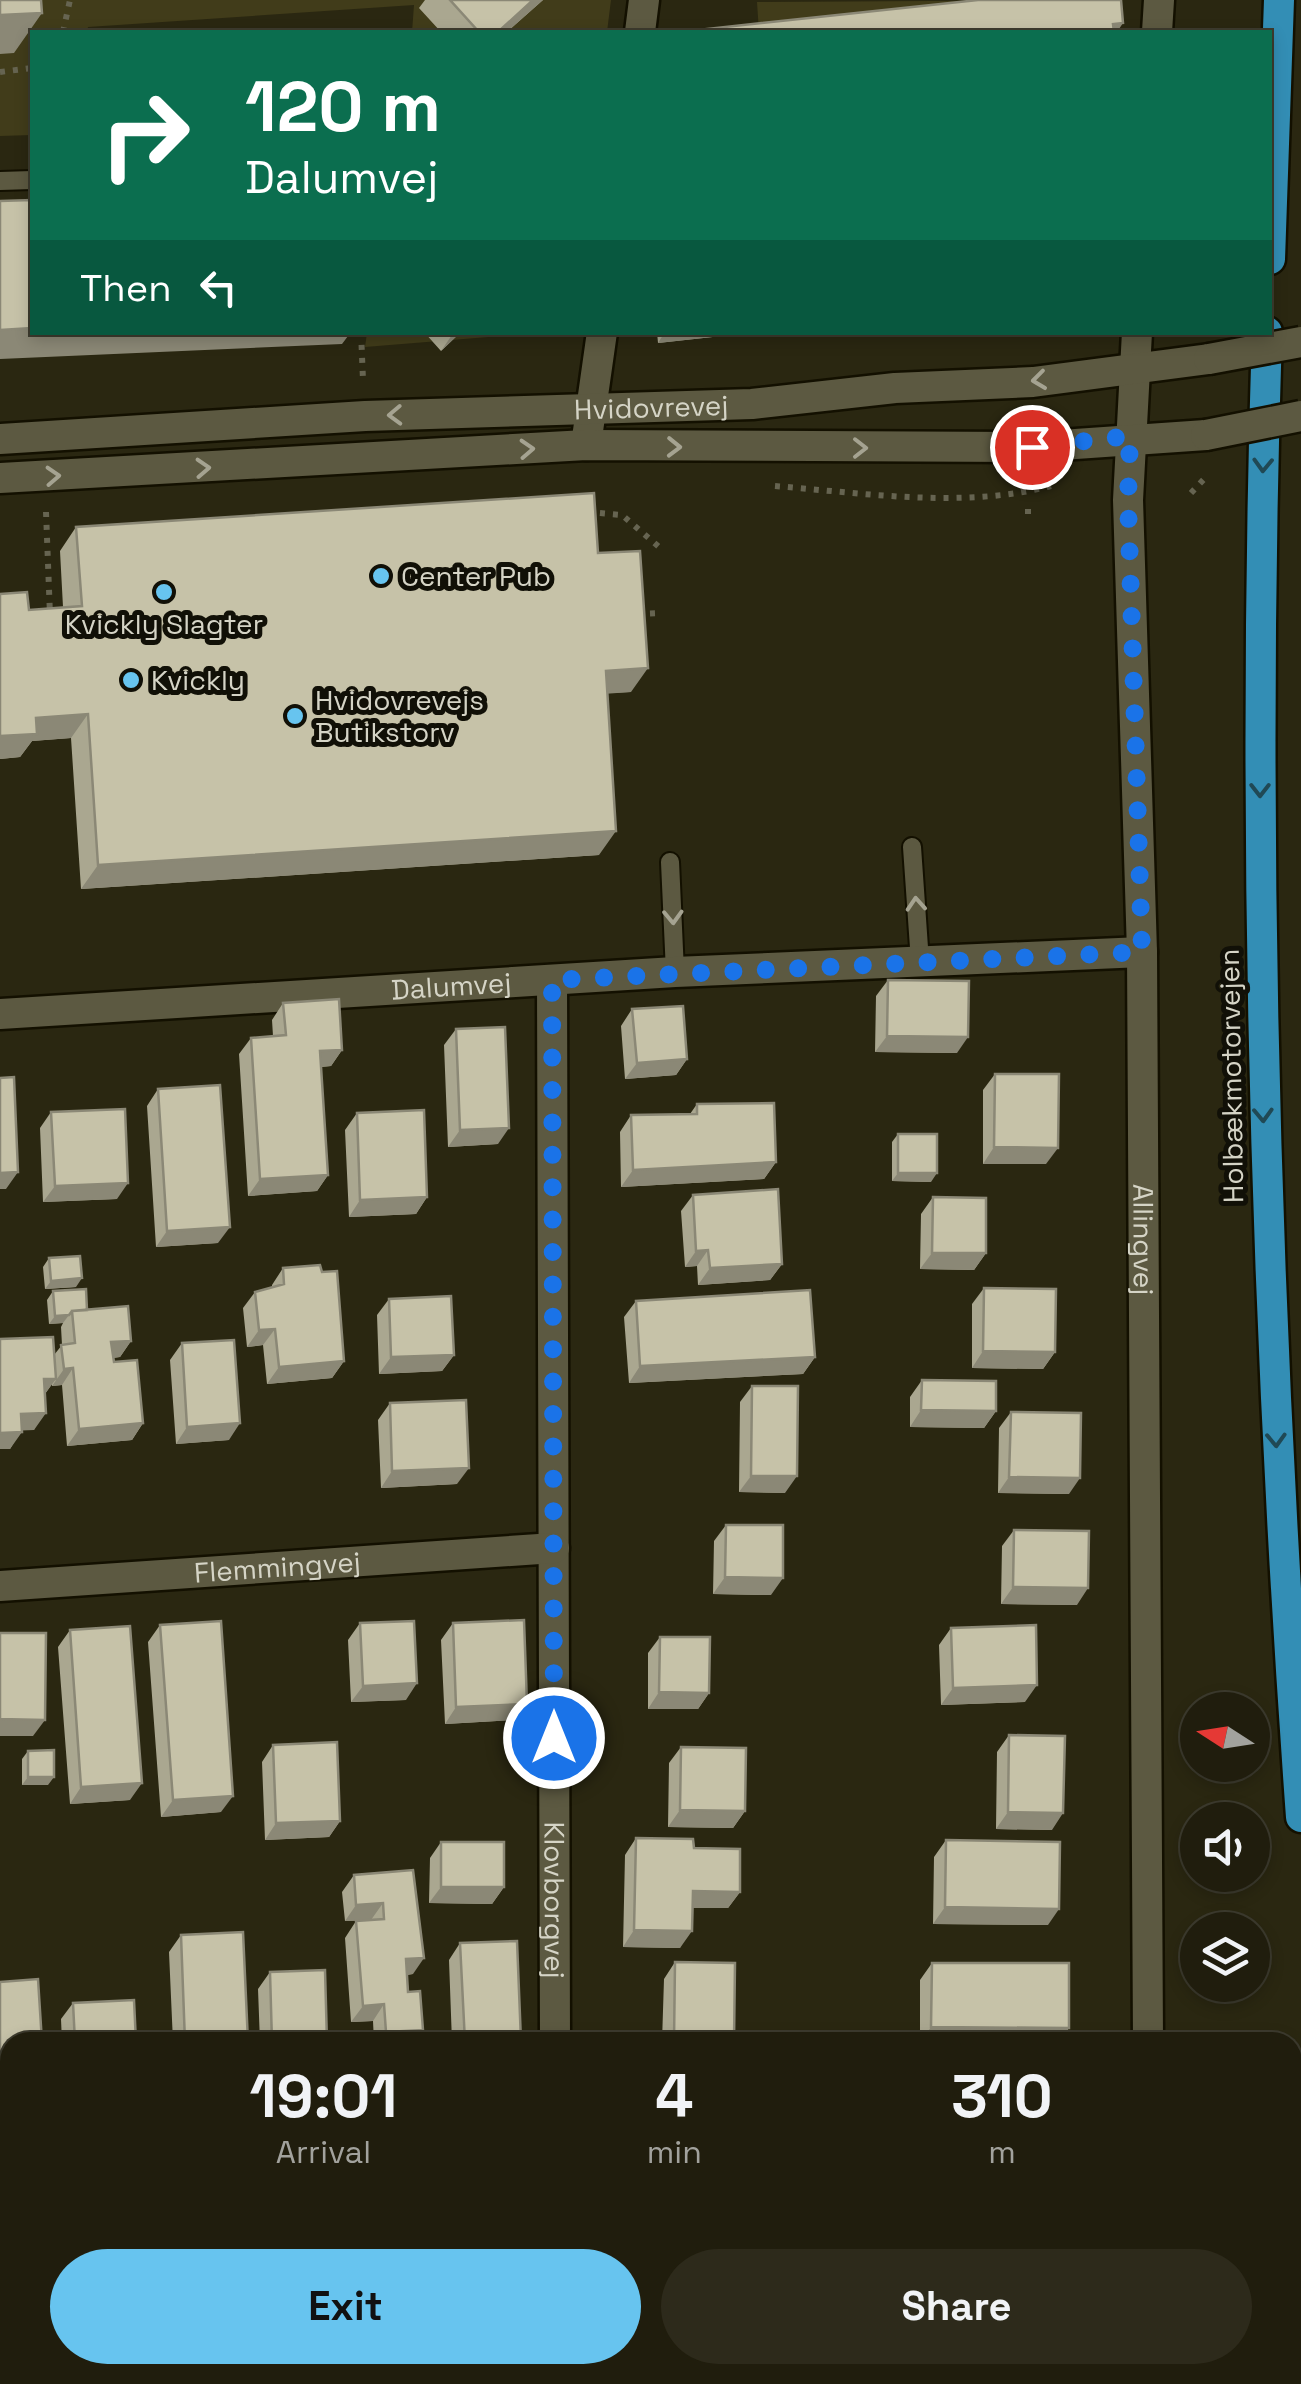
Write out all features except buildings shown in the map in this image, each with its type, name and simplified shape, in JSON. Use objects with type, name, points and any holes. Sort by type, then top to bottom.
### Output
[{"type":"highway","points":[[1272,201],[1279,0]]},
{"type":"highway","name":"Holbækmotorvejen","points":[[1268,335],[1259,578],[1261,1057],[1278,1502],[1301,1817]]},
{"type":"street","points":[[640,30],[644,0]]},
{"type":"street","points":[[1157,30],[1159,0]]},
{"type":"street","points":[[586,445],[602,335]]},
{"type":"street","name":"Allingvej","points":[[1137,335],[1128,514],[1142,952],[1148,2032]]},
{"type":"street","name":"Hvidovrevej","points":[[0,439],[364,416],[752,404],[894,388],[1033,382],[1210,359],[1301,342]]},
{"type":"street","name":"Hvidovrevej","points":[[0,478],[586,445],[1032,447],[1130,436],[1206,435],[1301,416]]},
{"type":"street","name":"Dalumvej","points":[[0,1014],[675,972],[1142,952]]},
{"type":"street","name":"Klovborgvej","points":[[552,980],[556,2032]]},
{"type":"street","name":"Flemmingvej","points":[[0,1586],[554,1548]]},
{"type":"lane","points":[[0,181],[30,180]]},
{"type":"lane","points":[[912,847],[920,962]]},
{"type":"lane","points":[[670,862],[675,972]]},
{"type":"path","points":[[63,30],[70,0]]},
{"type":"path","points":[[0,72],[30,68]]},
{"type":"path","points":[[361,335],[364,416]]},
{"type":"path","points":[[586,445],[583,512],[622,515],[658,548]]},
{"type":"path","points":[[44,476],[51,631]]},
{"type":"path","points":[[1190,492],[1205,478]]},
{"type":"path","points":[[764,486],[946,497],[1017,495],[1056,484]]},
{"type":"path","points":[[1028,502],[1028,514]]},
{"type":"path","points":[[31,512],[64,510]]},
{"type":"path","points":[[626,615],[662,613]]},
{"type":"shaded area","points":[[11,0],[611,0],[607,30],[412,30],[414,5],[87,30],[30,30],[30,135],[0,136],[0,54]]},
{"type":"shaded area","points":[[1096,0],[1025,30],[759,30],[757,2]]},
{"type":"shaded area","points":[[367,335],[512,335],[365,347]]},
{"type":"place","name":"Center Pub","points":[[381,576]]},
{"type":"place","name":"Kvickly Slagter","points":[[164,592]]},
{"type":"place","name":"Kvickly","points":[[131,680]]},
{"type":"place","name":"Hvidovrevejs Butikstorv","points":[[295,716]]},
{"type":"route","points":[[554,1738],[552,980],[1142,952],[1128,500],[1130,436],[1032,447]]}]
